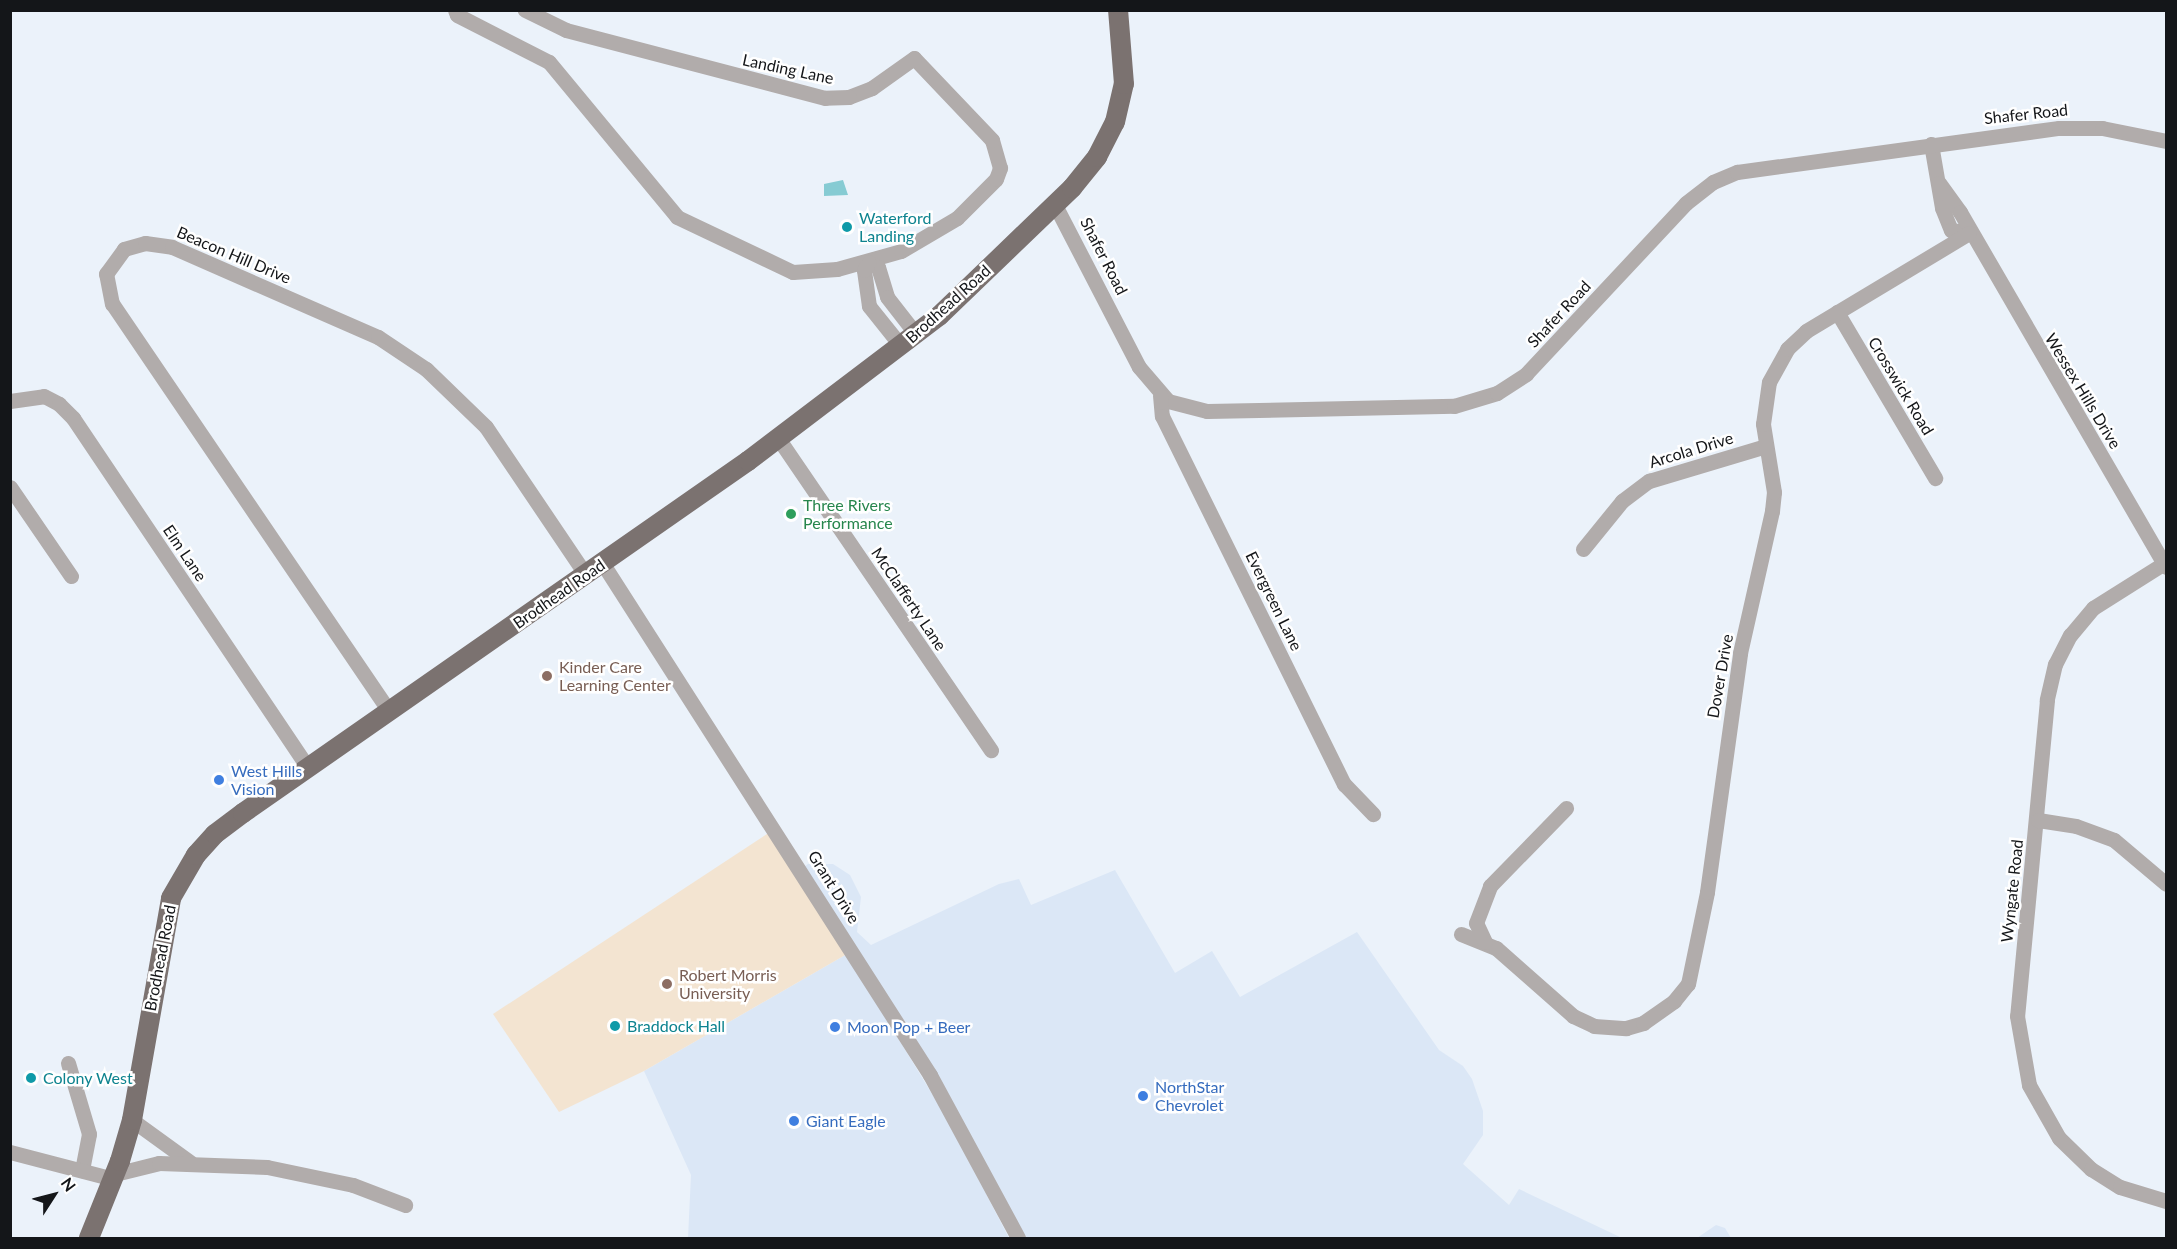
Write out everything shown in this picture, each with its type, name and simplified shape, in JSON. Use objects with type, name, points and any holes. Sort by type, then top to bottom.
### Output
[{"type":"main road","name":"Brodhead Road","points":[[89,1239],[115,1176],[132,1120],[164,930],[180,879],[215,834],[388,711],[603,564],[909,341],[1055,205],[1092,165],[1115,122],[1125,64],[1118,10]]},
{"type":"street","name":"Landing Lane","points":[[455,10],[549,62],[677,217],[793,272],[869,262],[938,231],[974,203],[996,179],[1000,168],[992,140],[914,58],[872,88],[849,97],[825,98],[566,30],[525,10]]},
{"type":"street","name":"Shafer Road","points":[[1055,205],[1139,367],[1160,395],[1179,406],[1207,411],[1416,408],[1475,401],[1507,387],[1534,367],[1677,212],[1713,182],[1761,167],[2074,127],[2102,128],[2166,141]]},
{"type":"street","name":"Wessex Hills Drive","points":[[1931,144],[1951,230]]},
{"type":"street","name":"Wessex Hills Drive","points":[[1940,183],[2166,564]]},
{"type":"street","points":[[1948,246],[1951,230],[1970,233]]},
{"type":"street","name":"Dover Drive","points":[[1485,942],[1573,1016],[1594,1026],[1626,1029],[1643,1023],[1674,1001],[1688,984],[1707,892],[1740,653],[1772,511],[1774,492],[1766,446],[1763,408],[1774,370],[1797,339],[1837,312],[1970,233]]},
{"type":"street","name":"Beacon Hill Drive","points":[[388,711],[112,304],[106,274],[124,249],[145,243],[172,248],[378,337],[426,369],[486,427],[586,575]]},
{"type":"street","points":[[869,262],[878,267],[887,297],[912,329],[909,341]]},
{"type":"street","name":"Crosswick Road","points":[[1837,312],[1935,478]]},
{"type":"street","name":"Evergreen Lane","points":[[1160,395],[1162,416],[1344,784],[1373,814]]},
{"type":"street","name":"Elm Lane","points":[[10,401],[44,396],[59,404],[73,418],[308,768]]},
{"type":"street","name":"McClafferty Lane","points":[[778,438],[991,750]]},
{"type":"street","name":"Arcola Drive","points":[[1583,549],[1622,501],[1649,481],[1766,446]]},
{"type":"street","points":[[10,487],[71,576]]},
{"type":"street","name":"Grant Drive","points":[[603,564],[930,1075],[1018,1239]]},
{"type":"street","name":"Wyngate Road","points":[[2166,564],[2092,608],[2070,635],[2060,654],[2047,700],[2038,820],[2017,1016],[2030,1085],[2059,1138],[2091,1169],[2121,1187],[2166,1201]]},
{"type":"street","points":[[1485,942],[1476,922],[1490,886],[1566,808]]},
{"type":"street","points":[[2038,820],[2076,826],[2114,840],[2166,884]]},
{"type":"street","points":[[1461,934],[1485,942]]},
{"type":"street","points":[[68,1063],[89,1134],[82,1170]]},
{"type":"street","points":[[132,1120],[190,1162]]},
{"type":"street","points":[[10,1136],[11,1152],[115,1176],[149,1164],[190,1162],[308,1173],[368,1189],[405,1205]]},
{"type":"shaded area","name":"Robert Morris University","points":[[770,832],[847,954],[644,1071],[559,1112],[493,1014]]},
{"type":"shaded area","points":[[808,864],[833,864],[850,875],[861,897],[857,932],[871,945],[999,884],[1019,879],[1031,905],[1115,870],[1175,973],[1212,951],[1240,997],[1357,932],[1439,1050],[1463,1066],[1472,1079],[1483,1111],[1483,1135],[1463,1164],[1509,1205],[1519,1189],[1622,1238],[1018,1238],[801,869]]},
{"type":"shaded area","points":[[847,954],[946,1117],[1009,1238],[688,1238],[691,1175],[644,1071]]},
{"type":"shaded area","points":[[1716,1225],[1725,1228],[1731,1238],[1697,1238]]},
{"type":"water","points":[[843,180],[848,195],[824,196],[824,184]]},
{"type":"place","name":"Waterford Landing","points":[[847,227]]},
{"type":"place","name":"Three Rivers Performance","points":[[791,514]]},
{"type":"place","name":"Kinder Care Learning Center","points":[[547,676]]},
{"type":"place","name":"West Hills Vision","points":[[219,780]]},
{"type":"place","name":"Robert Morris University","points":[[667,984]]},
{"type":"place","name":"Braddock Hall","points":[[615,1026]]},
{"type":"place","name":"Moon Pop + Beer","points":[[835,1027]]},
{"type":"place","name":"Colony West","points":[[31,1078]]},
{"type":"place","name":"NorthStar Chevrolet","points":[[1143,1096]]},
{"type":"place","name":"Giant Eagle","points":[[794,1121]]}]
